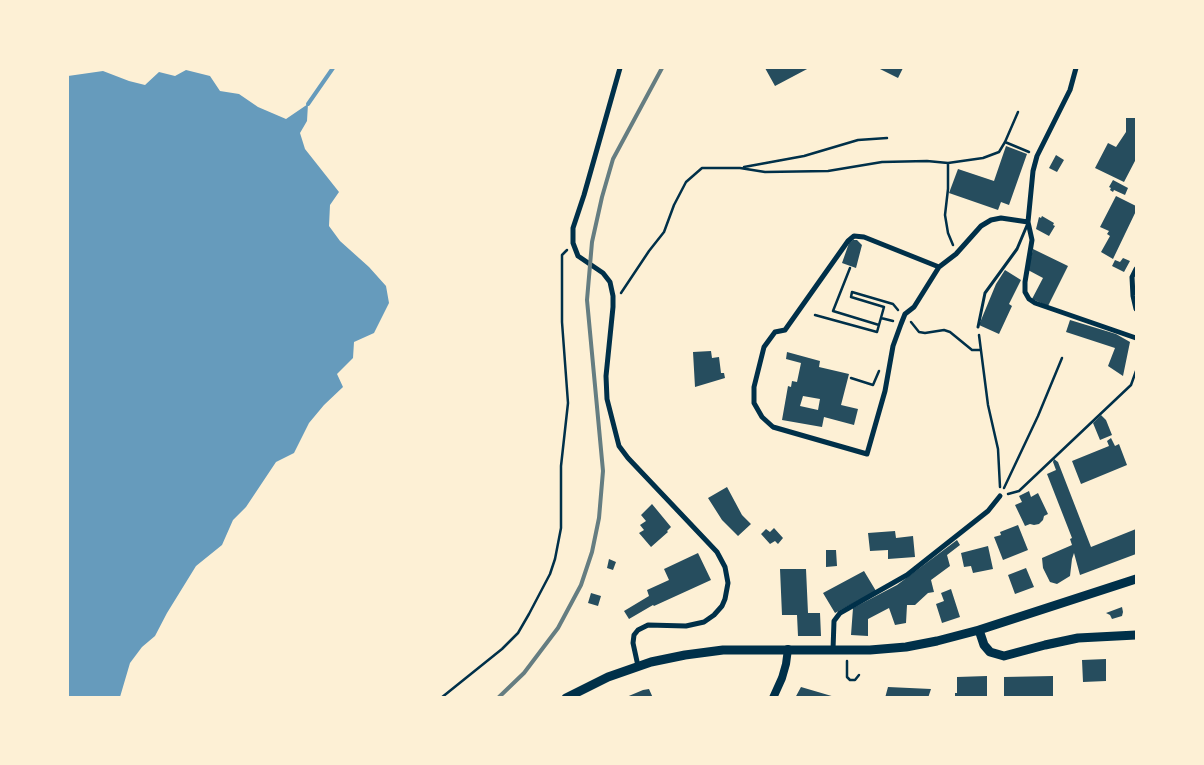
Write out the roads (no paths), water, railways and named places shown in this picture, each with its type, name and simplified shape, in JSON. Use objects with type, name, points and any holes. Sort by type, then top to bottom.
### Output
[{"type":"main road","points":[[566,698],[608,677],[638,666],[673,657],[704,652],[788,649],[870,650],[906,647],[979,630],[1136,579]]},
{"type":"main road","points":[[979,630],[984,646],[990,652],[1004,656],[1078,638],[1136,635]]},
{"type":"street","points":[[620,68],[590,177],[573,228],[572,243],[578,256],[603,273],[610,282],[613,296],[606,376],[607,400],[619,446],[628,458],[717,552],[725,567],[728,583],[722,606],[704,622],[686,626],[648,625],[638,630],[634,635],[633,643],[638,666]]},
{"type":"street","points":[[1076,68],[1070,90],[1037,156],[1033,170],[1028,222],[1032,240],[1025,292],[1034,304],[1136,338]]},
{"type":"street","points":[[939,267],[864,237],[854,236],[848,241],[785,330],[775,332],[764,347],[754,387],[754,403],[762,417],[773,427],[868,454],[885,391],[893,346],[905,314],[914,307],[939,267],[956,254],[981,226],[991,220],[1001,218],[1028,222]]},
{"type":"street","points":[[1136,269],[1132,277],[1136,309]]},
{"type":"street","points":[[833,650],[834,621],[840,613],[907,575],[988,510],[1000,496]]},
{"type":"street","points":[[773,698],[782,678],[788,649]]},
{"type":"lane","points":[[978,327],[985,293],[1017,249],[1028,222]]},
{"type":"water","points":[[186,70],[210,76],[220,91],[239,94],[258,107],[286,119],[308,104],[307,121],[300,133],[305,149],[339,192],[330,205],[329,226],[340,241],[369,267],[386,286],[389,303],[374,333],[354,342],[353,358],[337,374],[343,387],[309,423],[294,453],[276,462],[246,507],[233,520],[222,545],[196,566],[155,636],[142,647],[130,663],[120,697],[68,697],[68,76],[103,71],[145,85],[159,72],[175,76]]},
{"type":"waterway","points":[[308,104],[333,68]]},
{"type":"railway","points":[[498,698],[524,673],[558,628],[581,585],[592,552],[599,518],[603,471],[587,300],[592,242],[613,159],[662,68]]}]
